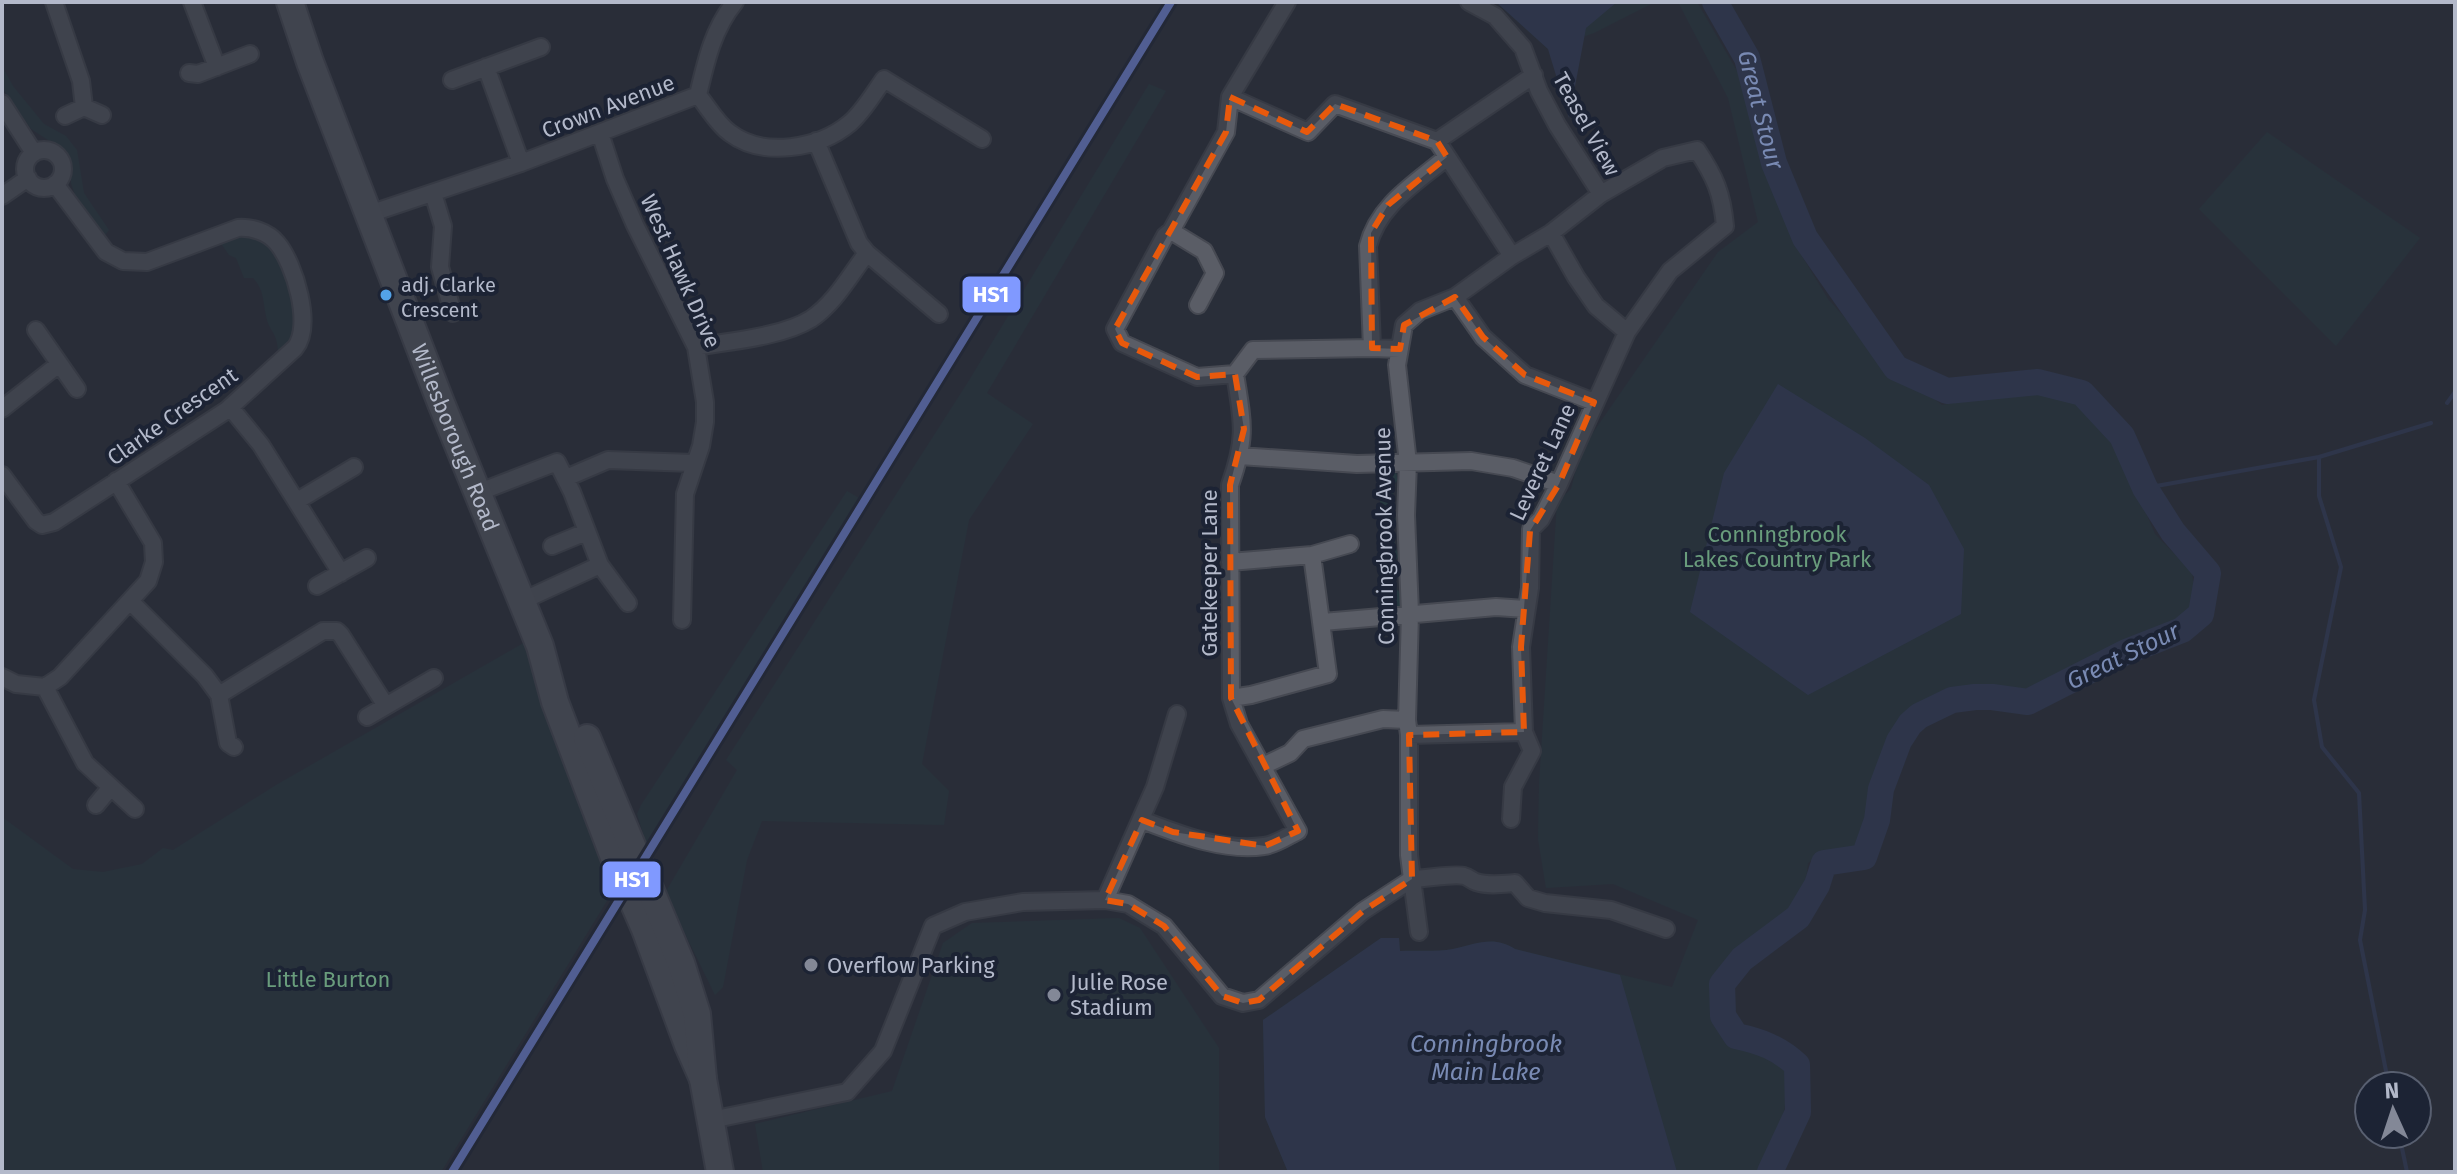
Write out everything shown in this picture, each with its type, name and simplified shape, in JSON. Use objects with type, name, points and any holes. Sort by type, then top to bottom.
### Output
[{"type":"main road","name":"Willesborough Road","points":[[290,2],[310,62],[477,493],[540,646],[555,702],[651,917],[688,1045],[703,1079],[720,1172]]},
{"type":"street","points":[[54,2],[81,81],[84,107]]},
{"type":"street","points":[[192,2],[217,67]]},
{"type":"street","points":[[698,95],[706,59],[721,19],[735,2]]},
{"type":"street","points":[[1287,2],[1230,97],[1226,132],[1115,329],[1122,343],[1197,377],[1235,374],[1253,350],[1400,349]]},
{"type":"street","name":"Teasel View","points":[[1469,2],[1495,16],[1523,48],[1539,91],[1557,125],[1601,194]]},
{"type":"street","points":[[452,80],[541,47]]},
{"type":"street","points":[[189,73],[198,74],[250,54]]},
{"type":"street","name":"Crown Avenue","points":[[486,67],[521,163]]},
{"type":"street","name":"Teasel View","points":[[1437,141],[1500,108],[1534,75]]},
{"type":"street","name":"Crown Avenue","points":[[369,214],[521,163],[698,95],[727,132],[749,144],[785,149],[824,139],[851,123],[884,79],[982,139]]},
{"type":"street","points":[[1230,97],[1308,132],[1335,104],[1437,141],[1512,256]]},
{"type":"street","points":[[2,103],[34,153]]},
{"type":"street","points":[[65,116],[84,107],[102,115]]},
{"type":"street","name":"West Hawk Drive","points":[[600,133],[635,225],[696,347],[705,422],[701,446],[685,494],[682,620]]},
{"type":"street","points":[[816,141],[859,243],[939,314]]},
{"type":"street","points":[[48,150],[60,158],[63,173],[55,184],[39,187],[28,178],[26,164],[34,153],[48,150]]},
{"type":"street","name":"Conningbrook Avenue","points":[[1419,932],[1409,855],[1408,463],[1397,365],[1404,325],[1420,311],[1455,297],[1512,256],[1551,233],[1601,194],[1663,158],[1697,150]]},
{"type":"street","name":"Leveret Lane","points":[[1511,819],[1513,787],[1532,751],[1524,732],[1521,647],[1530,588],[1531,529],[1541,519],[1559,484],[1627,332],[1670,271],[1725,226],[1723,201],[1716,180],[1697,150]]},
{"type":"street","points":[[1372,348],[1367,259],[1371,233],[1388,205],[1447,157]]},
{"type":"street","points":[[2,196],[28,178]]},
{"type":"street","name":"Clarke Crescent","points":[[2,475],[33,517],[42,525],[54,522],[175,446],[230,407],[301,341],[304,322],[301,303],[285,256],[277,242],[265,233],[244,227],[147,262],[123,261],[106,252],[55,184]]},
{"type":"street","points":[[433,193],[443,226],[440,267],[453,313]]},
{"type":"street","points":[[1171,231],[1204,251],[1215,273],[1198,305]]},
{"type":"street","points":[[1551,233],[1596,306],[1627,332]]},
{"type":"street","points":[[696,347],[784,330],[811,319],[842,289],[867,253]]},
{"type":"street","points":[[1455,297],[1483,337],[1525,375],[1594,402]]},
{"type":"street","points":[[36,330],[77,389]]},
{"type":"street","points":[[2,409],[59,364]]},
{"type":"street","name":"Gatekeeper Lane","points":[[1142,820],[1213,843],[1265,846],[1298,831],[1239,724],[1231,698],[1230,485],[1240,456],[1244,429],[1235,374]]},
{"type":"street","points":[[230,407],[263,449],[341,573]]},
{"type":"street","points":[[1240,456],[1328,463],[1471,461],[1513,468],[1559,484]]},
{"type":"street","points":[[566,478],[608,460],[693,463]]},
{"type":"street","points":[[477,493],[557,462],[600,565],[628,603]]},
{"type":"street","points":[[297,501],[354,467]]},
{"type":"street","points":[[2,677],[16,684],[45,687],[60,677],[148,581],[154,562],[154,545],[116,481]]},
{"type":"street","points":[[552,546],[586,532]]},
{"type":"street","points":[[1230,562],[1312,555],[1350,544]]},
{"type":"street","points":[[1231,698],[1328,674],[1312,555]]},
{"type":"street","points":[[317,586],[367,558]]},
{"type":"street","points":[[522,601],[600,565]]},
{"type":"street","points":[[131,602],[205,676],[219,695],[228,743],[234,747]]},
{"type":"street","points":[[1323,622],[1496,607],[1526,609]]},
{"type":"street","points":[[219,695],[323,631],[330,630],[341,635],[386,706]]},
{"type":"street","points":[[367,717],[434,678]]},
{"type":"street","points":[[45,687],[85,763],[135,809]]},
{"type":"street","points":[[1105,900],[1142,820],[1177,714]]},
{"type":"street","points":[[1263,766],[1290,753],[1303,739],[1383,719],[1408,727],[1524,732]]},
{"type":"street","points":[[96,805],[111,787]]},
{"type":"street","points":[[711,1120],[847,1092],[883,1051],[933,926],[965,912],[1023,902],[1105,900],[1128,904],[1164,926],[1222,996],[1243,1003],[1259,1000],[1363,911],[1412,879],[1464,876],[1489,884],[1515,883],[1528,898],[1545,903],[1611,910],[1666,929]]},
{"type":"highlighted area","points":[[1230,97],[1307,132],[1335,104],[1437,141],[1447,157],[1388,205],[1371,233],[1372,348],[1400,349],[1404,325],[1455,297],[1483,337],[1525,375],[1594,402],[1559,484],[1530,531],[1521,647],[1524,732],[1409,735],[1412,879],[1363,911],[1259,1000],[1243,1003],[1222,996],[1164,926],[1128,904],[1105,900],[1142,820],[1173,832],[1265,846],[1298,831],[1231,698],[1230,485],[1244,429],[1235,374],[1197,377],[1122,343],[1115,329],[1226,132]]},
{"type":"green space","points":[[1496,2],[1655,2],[1594,33],[1548,49]]},
{"type":"green space","name":"Conningbrook Lakes Country Park","points":[[1678,2],[1697,2],[1748,90],[1794,243],[1828,299],[1882,359],[1942,405],[1996,396],[2050,394],[2086,407],[2111,432],[2155,534],[2192,572],[2196,606],[2183,616],[2036,689],[1950,691],[1914,709],[1898,731],[1873,800],[1869,828],[1862,843],[1847,854],[1818,855],[1808,863],[1803,902],[1740,950],[1720,972],[1718,1021],[1745,1048],[1777,1056],[1791,1073],[1782,1121],[1762,1172],[1288,1172],[1265,1117],[1263,1020],[1381,938],[1399,938],[1400,951],[1447,950],[1499,942],[1515,949],[1672,987],[1698,920],[1613,884],[1546,888],[1538,839],[1557,502],[1571,489],[1581,450],[1718,252],[1758,222],[1728,98]]},
{"type":"green space","points":[[2,66],[13,86],[44,124],[66,136],[77,150],[84,193],[109,230],[102,239],[79,207],[71,183],[70,160],[65,151],[31,129],[2,88]]},
{"type":"green space","points":[[1149,84],[1166,91],[987,393],[1033,424],[969,520],[922,764],[949,791],[944,825],[762,821],[747,860],[723,987],[715,995],[665,893],[737,770],[726,760],[968,382]]},
{"type":"green space","points":[[2267,132],[2420,238],[2336,346],[2199,209]]},
{"type":"green space","points":[[246,235],[269,246],[282,265],[292,292],[296,331],[291,343],[278,353],[259,287],[253,278],[244,278],[236,258],[229,255],[220,242]]},
{"type":"green space","points":[[1383,468],[1395,469],[1398,480],[1393,485],[1394,514],[1379,514]]},
{"type":"green space","points":[[847,491],[859,498],[646,843],[637,814],[641,805]]},
{"type":"green space","points":[[1397,519],[1393,533],[1399,557],[1394,561],[1395,587],[1401,594],[1400,609],[1392,611],[1378,531],[1379,520]]},
{"type":"green space","name":"Little Burton","points":[[527,641],[570,784],[587,819],[613,891],[441,1172],[2,1172],[2,817],[73,869],[103,872],[142,864],[163,848],[173,850],[276,785]]},
{"type":"green space","name":"Julie Rose Stadium","points":[[1119,918],[1140,928],[1219,1048],[1219,1172],[763,1172],[755,1124],[892,1091],[943,943],[972,923]]},
{"type":"water","points":[[1496,2],[1617,2],[1586,28],[1569,118],[1548,49]]},
{"type":"water","points":[[1778,384],[1865,438],[1929,485],[1964,549],[1961,614],[1808,695],[1690,612],[1724,473]]},
{"type":"water","name":"Conningbrook Main Lake","points":[[1381,938],[1399,938],[1400,951],[1447,950],[1499,942],[1515,949],[1620,975],[1677,1172],[1288,1172],[1265,1117],[1263,1020]]},
{"type":"waterway","name":"Great Stour","points":[[1715,2],[1747,58],[1774,163],[1805,238],[1896,368],[1947,391],[2038,382],[2082,393],[2122,436],[2145,488],[2173,532],[2208,573],[2201,614],[2182,630],[2126,652],[2028,702],[1992,697],[1952,700],[1919,716],[1910,724],[1899,741],[1881,789],[1877,820],[1864,857],[1824,863],[1817,885],[1798,917],[1742,959],[1722,984],[1723,1016],[1736,1036],[1769,1046],[1797,1065],[1798,1112],[1770,1172]]},
{"type":"waterway","points":[[2447,403],[2455,392]]},
{"type":"waterway","points":[[2319,457],[2431,423]]},
{"type":"waterway","points":[[2145,488],[2319,457],[2319,496],[2341,567],[2314,700],[2322,747],[2359,793],[2365,910],[2360,940],[2386,1070]]},
{"type":"waterway","points":[[2402,1150],[2407,1172]]},
{"type":"transit line","name":"HS1","points":[[452,1172],[1171,2]]},
{"type":"place","name":"adj. Clarke Crescent","points":[[386,295]]},
{"type":"place","name":"Overflow Parking","points":[[811,965]]},
{"type":"place","name":"Julie Rose Stadium","points":[[1054,995]]}]
